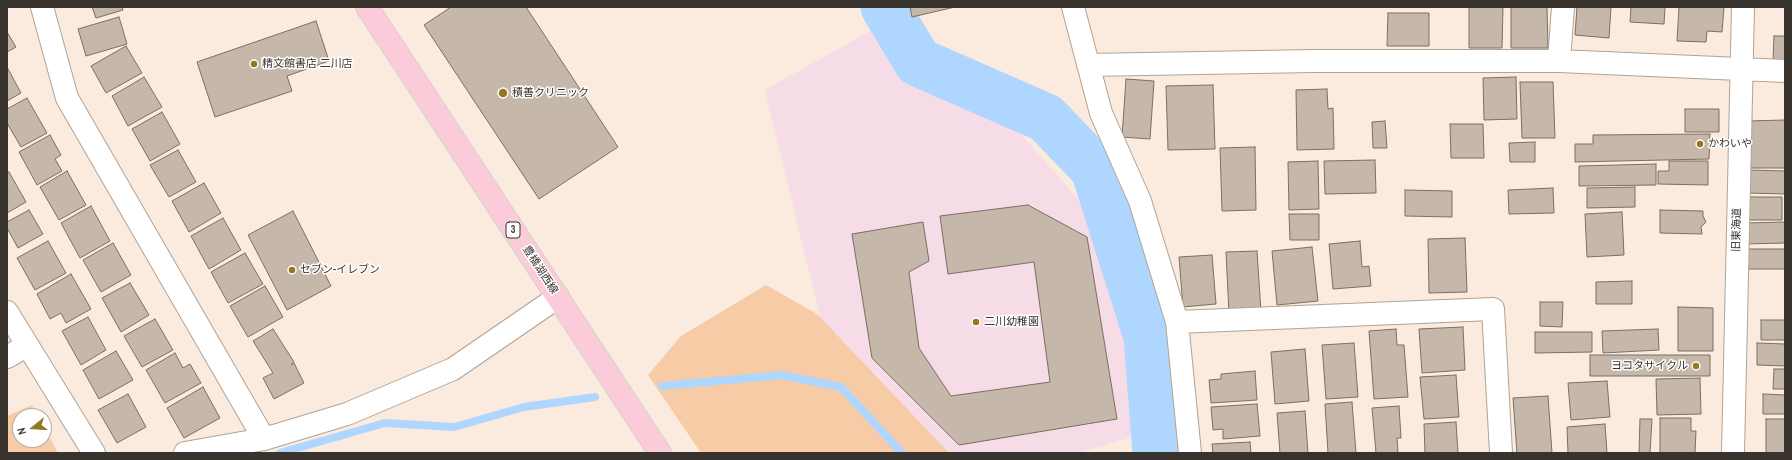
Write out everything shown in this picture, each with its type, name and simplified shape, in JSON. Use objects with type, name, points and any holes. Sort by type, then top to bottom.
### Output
[{"type":"main road","name":"豊橋湖西線","points":[[367,7],[660,453]]},
{"type":"street","points":[[42,7],[67,98],[264,439]]},
{"type":"street","points":[[1074,7],[1101,113],[1140,201],[1178,322],[1190,453]]},
{"type":"street","points":[[1559,61],[1563,7]]},
{"type":"street","name":"旧東海道","points":[[1733,453],[1740,70],[1743,7]]},
{"type":"street","points":[[1088,65],[1314,61],[1559,61],[1785,71]]},
{"type":"street","points":[[185,453],[264,439],[347,414],[453,369],[558,297]]},
{"type":"street","points":[[1178,322],[1493,308],[1501,453]]},
{"type":"street","points":[[7,312],[26,346],[94,453]]},
{"type":"street","points":[[7,357],[26,346]]},
{"type":"shaded area","points":[[872,30],[1007,118],[1087,209],[1130,331],[1139,435],[1077,453],[934,453],[828,351],[765,90]]},
{"type":"shaded area","points":[[766,285],[817,314],[949,453],[701,453],[648,375],[681,336]]},
{"type":"shaded area","points":[[32,405],[34,408],[25,408]]},
{"type":"shaded area","points":[[12,414],[12,448],[52,448],[52,442],[58,453],[7,453],[7,416]]},
{"type":"building","points":[[92,7],[122,7],[123,10],[96,18]]},
{"type":"building","points":[[451,7],[526,7],[618,147],[539,199],[424,25]]},
{"type":"building","points":[[910,7],[955,7],[912,17]]},
{"type":"building","points":[[1469,7],[1503,7],[1502,48],[1469,48]]},
{"type":"building","points":[[1511,7],[1547,7],[1548,48],[1511,48]]},
{"type":"building","points":[[1577,7],[1611,7],[1609,38],[1575,35]]},
{"type":"building","points":[[1631,7],[1665,7],[1664,24],[1630,22]]},
{"type":"building","points":[[1679,7],[1724,7],[1722,32],[1707,31],[1706,42],[1677,41]]},
{"type":"building","points":[[1388,13],[1429,13],[1429,46],[1387,46]]},
{"type":"building","points":[[119,17],[127,44],[86,56],[78,29]]},
{"type":"building","points":[[316,21],[329,61],[287,76],[292,91],[215,117],[197,62]]},
{"type":"building","points":[[7,32],[16,47],[7,52]]},
{"type":"building","points":[[1774,36],[1785,36],[1785,61],[1773,60]]},
{"type":"building","points":[[126,46],[142,73],[106,93],[91,66]]},
{"type":"building","points":[[7,67],[21,93],[7,101]]},
{"type":"building","points":[[144,77],[162,107],[128,126],[112,96]]},
{"type":"building","points":[[1516,77],[1517,119],[1484,120],[1483,78]]},
{"type":"building","points":[[1126,79],[1154,81],[1150,139],[1122,137]]},
{"type":"building","points":[[1520,82],[1553,82],[1555,138],[1522,138]]},
{"type":"building","points":[[1213,85],[1215,149],[1168,150],[1166,86]]},
{"type":"building","points":[[1327,89],[1328,109],[1333,108],[1334,149],[1297,150],[1296,90]]},
{"type":"building","points":[[27,98],[47,133],[21,147],[7,123],[7,109]]},
{"type":"building","points":[[1685,109],[1719,109],[1719,132],[1685,132]]},
{"type":"building","points":[[162,112],[180,144],[150,161],[132,129]]},
{"type":"building","points":[[1785,120],[1785,168],[1749,168],[1748,121]]},
{"type":"building","points":[[1385,121],[1387,148],[1373,148],[1372,122]]},
{"type":"building","points":[[1450,124],[1483,124],[1484,158],[1451,158]]},
{"type":"building","points":[[1710,134],[1709,159],[1575,162],[1575,144],[1593,144],[1593,135]]},
{"type":"building","points":[[50,135],[61,155],[55,159],[62,171],[37,185],[19,152]]},
{"type":"building","points":[[1535,142],[1535,162],[1510,162],[1509,143]]},
{"type":"building","points":[[1255,147],[1256,210],[1222,211],[1220,148]]},
{"type":"building","points":[[178,150],[196,182],[169,197],[150,165]]},
{"type":"building","points":[[1375,160],[1376,193],[1325,194],[1324,161]]},
{"type":"building","points":[[1318,161],[1319,209],[1289,210],[1288,162]]},
{"type":"building","points":[[1669,161],[1708,161],[1708,185],[1658,184],[1658,171],[1669,171]]},
{"type":"building","points":[[1656,164],[1656,185],[1579,186],[1579,166]]},
{"type":"building","points":[[1749,170],[1785,171],[1785,194],[1748,193]]},
{"type":"building","points":[[67,171],[86,205],[59,220],[40,187]]},
{"type":"building","points":[[9,172],[26,202],[7,213],[7,173]]},
{"type":"building","points":[[204,183],[221,213],[189,232],[172,201]]},
{"type":"building","points":[[1635,187],[1635,207],[1587,208],[1587,188]]},
{"type":"building","points":[[1553,188],[1554,213],[1509,214],[1508,190]]},
{"type":"building","points":[[1405,190],[1452,191],[1452,217],[1405,216]]},
{"type":"building","points":[[1745,197],[1782,197],[1782,220],[1746,220]]},
{"type":"building","points":[[1028,205],[1087,237],[1117,419],[959,445],[872,358],[852,234],[923,222],[929,261],[909,272],[919,348],[951,396],[1050,382],[1034,262],[948,274],[940,216]]},
{"type":"building","points":[[91,206],[110,241],[80,258],[61,223]]},
{"type":"building","points":[[29,210],[43,234],[18,248],[7,228],[7,222]]},
{"type":"building","points":[[1660,210],[1703,211],[1703,216],[1706,222],[1701,227],[1702,234],[1660,233]]},
{"type":"building","points":[[293,211],[331,286],[287,310],[248,235]]},
{"type":"building","points":[[1622,212],[1624,255],[1587,257],[1585,214]]},
{"type":"building","points":[[1289,214],[1319,214],[1319,240],[1290,240]]},
{"type":"building","points":[[223,218],[241,250],[209,269],[191,236]]},
{"type":"building","points":[[1785,222],[1785,243],[1746,244],[1746,223]]},
{"type":"building","points":[[1465,238],[1467,292],[1429,293],[1428,239]]},
{"type":"building","points":[[48,241],[66,273],[35,290],[17,258]]},
{"type":"building","points":[[1360,241],[1362,267],[1369,266],[1371,286],[1333,289],[1329,244]]},
{"type":"building","points":[[113,243],[131,275],[101,292],[83,260]]},
{"type":"building","points":[[1312,247],[1318,301],[1277,305],[1272,251]]},
{"type":"building","points":[[1745,249],[1785,249],[1785,269],[1745,269]]},
{"type":"building","points":[[1257,251],[1261,312],[1229,314],[1226,252]]},
{"type":"building","points":[[245,253],[263,284],[228,303],[211,272]]},
{"type":"building","points":[[1212,255],[1216,304],[1183,307],[1179,257]]},
{"type":"building","points":[[71,274],[91,309],[66,323],[61,313],[50,319],[37,294]]},
{"type":"building","points":[[1632,281],[1632,304],[1596,304],[1596,282]]},
{"type":"building","points":[[130,283],[149,315],[121,332],[102,298]]},
{"type":"building","points":[[265,286],[283,317],[248,337],[230,306]]},
{"type":"building","points":[[1540,302],[1563,302],[1562,327],[1540,326]]},
{"type":"building","points":[[1678,307],[1713,308],[1713,351],[1678,351]]},
{"type":"building","points":[[88,317],[106,350],[81,365],[62,331]]},
{"type":"building","points":[[155,319],[173,350],[142,367],[124,336]]},
{"type":"building","points":[[1761,320],[1785,320],[1785,340],[1761,340]]},
{"type":"building","points":[[1463,327],[1465,370],[1422,373],[1419,329]]},
{"type":"building","points":[[273,329],[294,362],[291,365],[294,363],[304,383],[274,399],[263,378],[273,373],[253,341]]},
{"type":"building","points":[[1396,329],[1397,345],[1404,345],[1408,397],[1374,399],[1369,331]]},
{"type":"building","points":[[1658,329],[1659,350],[1603,353],[1602,331]]},
{"type":"building","points":[[1535,332],[1592,332],[1592,352],[1535,353]]},
{"type":"building","points":[[1354,343],[1358,397],[1326,399],[1322,345]]},
{"type":"building","points":[[1757,343],[1785,344],[1785,366],[1757,365]]},
{"type":"building","points":[[1305,349],[1309,401],[1275,404],[1271,352]]},
{"type":"building","points":[[116,351],[133,380],[99,399],[83,370]]},
{"type":"building","points":[[175,353],[183,368],[190,364],[201,383],[165,403],[146,370]]},
{"type":"building","points":[[1590,355],[1710,355],[1710,376],[1590,376]]},
{"type":"building","points":[[1774,369],[1785,369],[1785,389],[1773,389]]},
{"type":"building","points":[[1255,371],[1257,400],[1211,403],[1209,380],[1221,379],[1221,374]]},
{"type":"building","points":[[1456,375],[1459,417],[1424,419],[1420,377]]},
{"type":"building","points":[[1700,378],[1701,414],[1657,415],[1656,379]]},
{"type":"building","points":[[1607,381],[1610,417],[1571,420],[1568,383]]},
{"type":"building","points":[[203,387],[220,418],[184,438],[167,408]]},
{"type":"building","points":[[128,394],[146,427],[117,443],[98,410]]},
{"type":"building","points":[[1763,394],[1785,395],[1785,414],[1763,414]]},
{"type":"building","points":[[1548,396],[1552,453],[1517,453],[1513,398]]},
{"type":"building","points":[[1352,402],[1356,453],[1328,453],[1325,404]]},
{"type":"building","points":[[1257,404],[1260,436],[1223,439],[1223,429],[1213,430],[1211,407]]},
{"type":"building","points":[[1399,406],[1401,438],[1397,438],[1398,453],[1376,453],[1372,408]]},
{"type":"building","points":[[1305,411],[1308,453],[1280,453],[1277,413]]},
{"type":"building","points":[[1660,418],[1691,418],[1691,431],[1696,431],[1695,453],[1660,453]]},
{"type":"building","points":[[1640,419],[1652,419],[1650,453],[1639,453]]},
{"type":"building","points":[[1766,419],[1785,419],[1785,453],[1766,453]]},
{"type":"building","points":[[1456,422],[1458,453],[1425,453],[1424,424]]},
{"type":"building","points":[[1605,424],[1607,453],[1568,453],[1567,427]]},
{"type":"building","points":[[1250,442],[1251,453],[1213,453],[1212,444]]},
{"type":"waterway","points":[[885,7],[918,62],[1046,118],[1095,169],[1148,336],[1157,453]]},
{"type":"waterway","points":[[662,386],[782,375],[841,387],[902,453]]},
{"type":"waterway","points":[[280,453],[385,423],[454,427],[524,407],[595,397]]},
{"type":"place","name":"精文館書店 二川店","points":[[254,64]]},
{"type":"place","name":"積善クリニック","points":[[503,93]]},
{"type":"place","name":"かわいや","points":[[1700,144]]},
{"type":"place","name":"セブン-イレブン","points":[[292,270]]},
{"type":"place","name":"二川幼稚園","points":[[976,322]]},
{"type":"place","name":"ヨコタサイクル","points":[[1696,366]]}]
